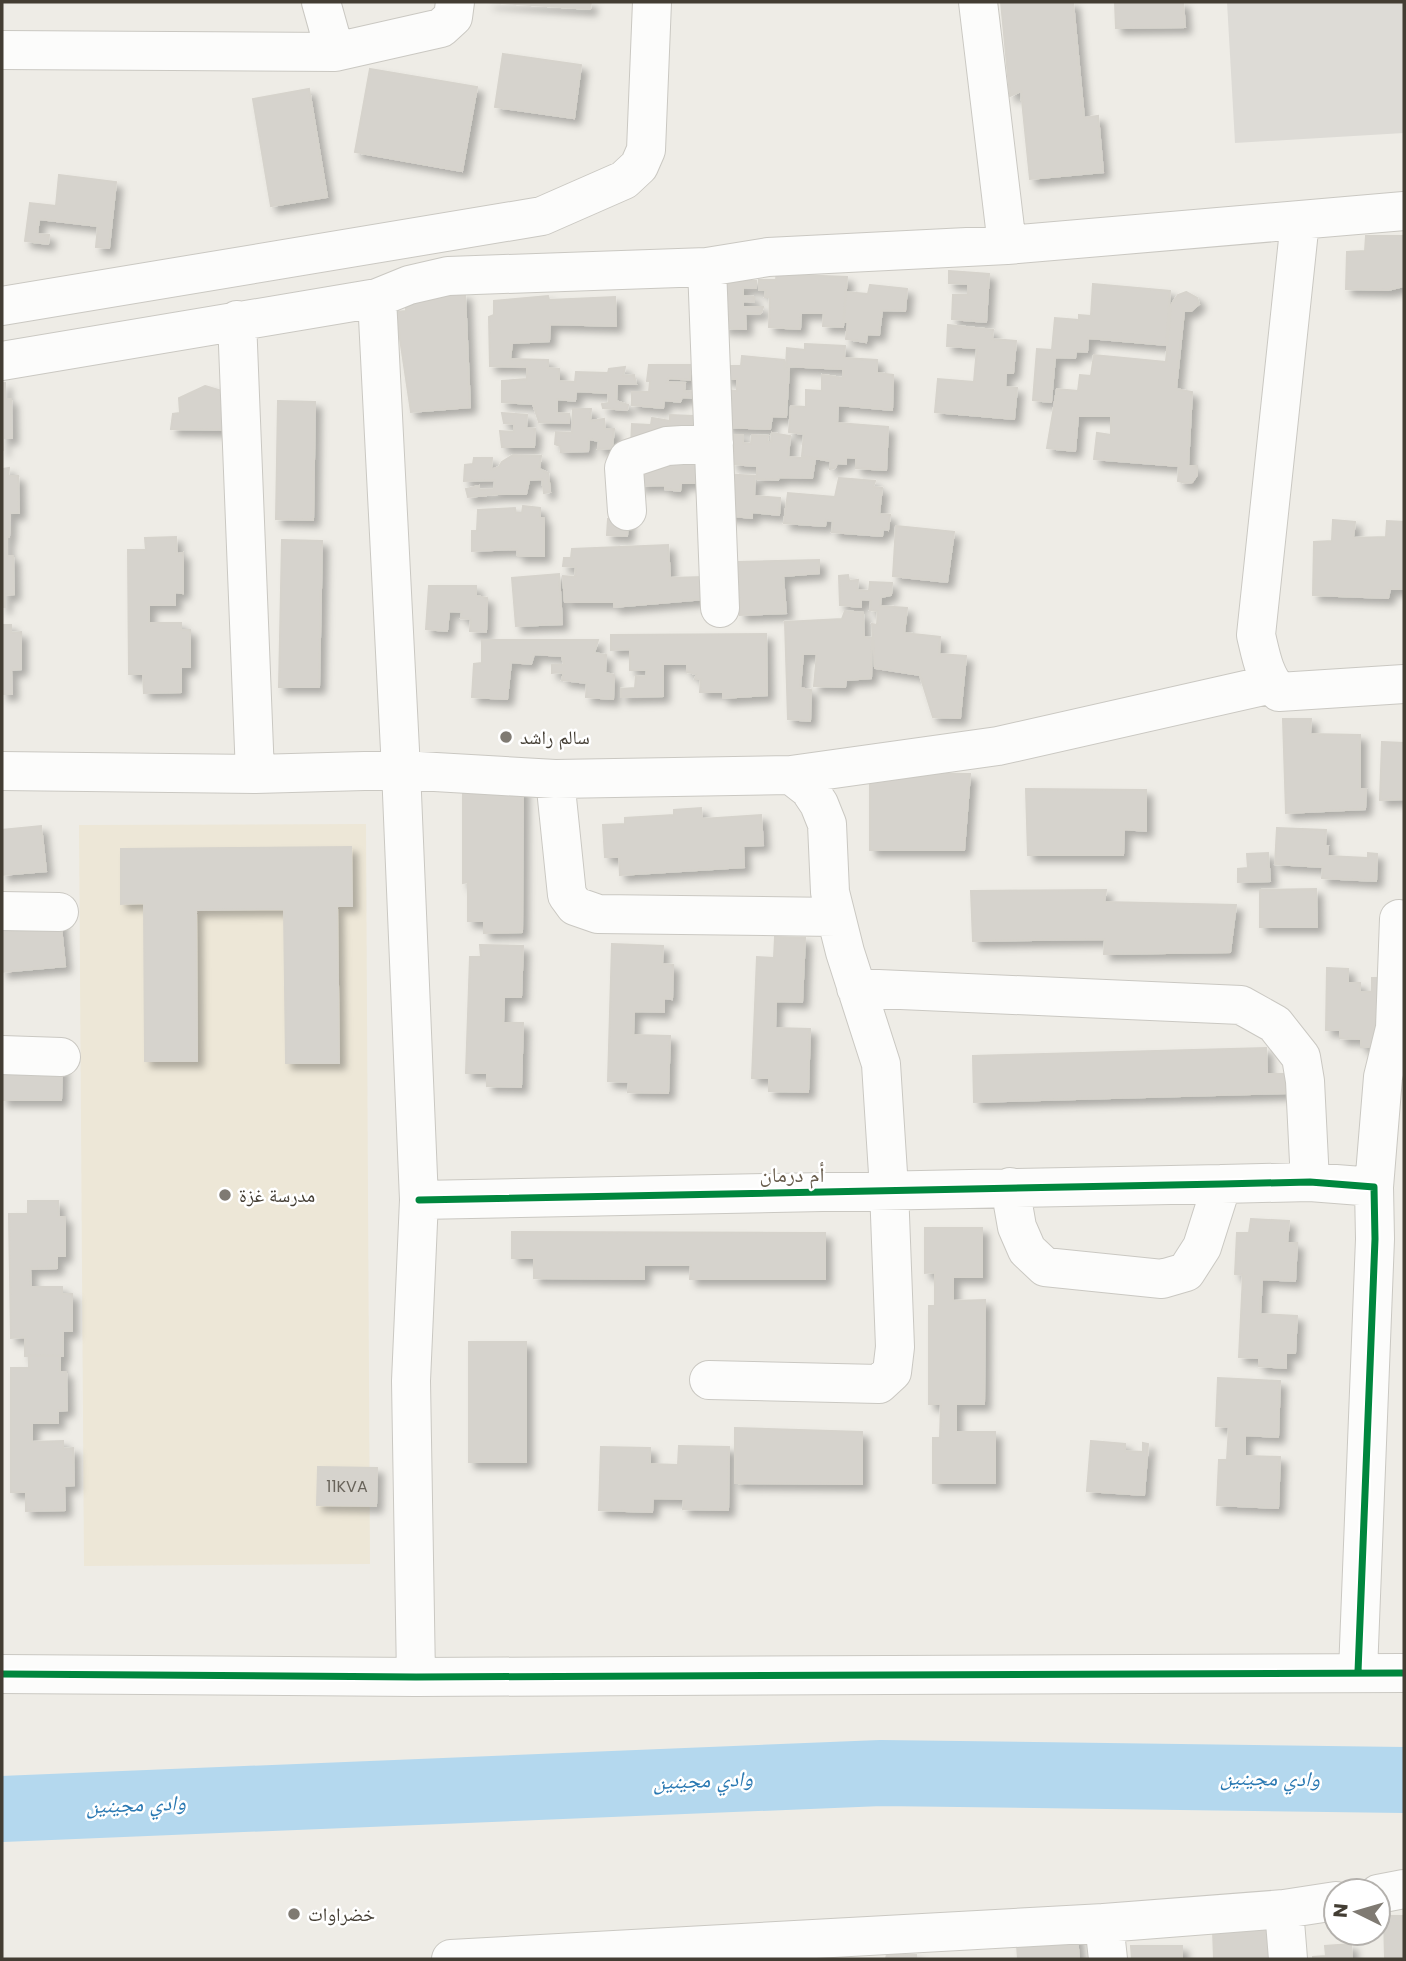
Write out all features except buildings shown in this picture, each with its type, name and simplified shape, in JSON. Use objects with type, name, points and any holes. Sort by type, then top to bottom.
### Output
[{"type":"street","points":[[321,2],[335,52]]},
{"type":"street","points":[[2,50],[335,52],[432,31],[453,17],[454,2]]},
{"type":"street","points":[[2,306],[542,216],[624,180],[639,166],[646,150],[652,2]]},
{"type":"street","points":[[978,2],[1007,245]]},
{"type":"street","points":[[2,361],[377,298],[409,285],[448,276],[708,267],[768,257],[1007,245],[1404,211]]},
{"type":"street","points":[[1300,221],[1256,635],[1263,666],[1279,692],[1404,684]]},
{"type":"street","points":[[708,267],[720,608]]},
{"type":"street","points":[[377,298],[419,1200],[411,1381],[416,1677]]},
{"type":"street","points":[[237,320],[255,774]]},
{"type":"street","points":[[628,511],[624,468],[628,459],[667,446],[714,443]]},
{"type":"street","points":[[2,771],[255,774],[401,770],[555,779],[791,775],[998,746],[1272,684]]},
{"type":"street","points":[[709,1380],[878,1384],[892,1372],[895,1348],[881,1064],[835,917],[830,892],[827,824],[809,789],[791,775]]},
{"type":"street","points":[[555,779],[567,895],[575,906],[598,914],[835,917]]},
{"type":"street","points":[[2,911],[59,912]]},
{"type":"street","points":[[1358,1672],[1375,1239],[1374,1187],[1383,1077],[1395,1028],[1399,919]]},
{"type":"street","points":[[856,988],[1241,1005],[1275,1024],[1301,1057],[1305,1082],[1310,1182]]},
{"type":"street","points":[[2,1055],[61,1057]]},
{"type":"street","points":[[419,1200],[1310,1182],[1374,1187]]},
{"type":"street","points":[[1010,1187],[1017,1227],[1027,1250],[1045,1268],[1161,1279],[1185,1272],[1202,1247],[1222,1184]]},
{"type":"street","points":[[2,1674],[416,1677],[1404,1673]]},
{"type":"street","points":[[451,1959],[1106,1941],[1322,1903]]},
{"type":"street","points":[[1284,1909],[1288,1959]]},
{"type":"shaded area","points":[[1227,2],[1404,2],[1404,133],[1235,143]]},
{"type":"shaded area","name":"مدرسة غزة","points":[[366,824],[370,1564],[84,1566],[79,825]]},
{"type":"waterway","name":"وادي مجينين","points":[[2,1809],[881,1773],[1404,1780]]},
{"type":"cycle path","points":[[419,1200],[1310,1182],[1374,1187],[1375,1239],[1358,1672]]},
{"type":"cycle path","points":[[2,1674],[416,1677],[1404,1673]]},
{"type":"place","name":"سالم راشد","points":[[506,737]]},
{"type":"place","name":"مدرسة غزة","points":[[225,1195]]},
{"type":"place","name":"خضراوات","points":[[294,1914]]},
{"type":"district","name":"أم درمان","points":[[792,1174]]}]
